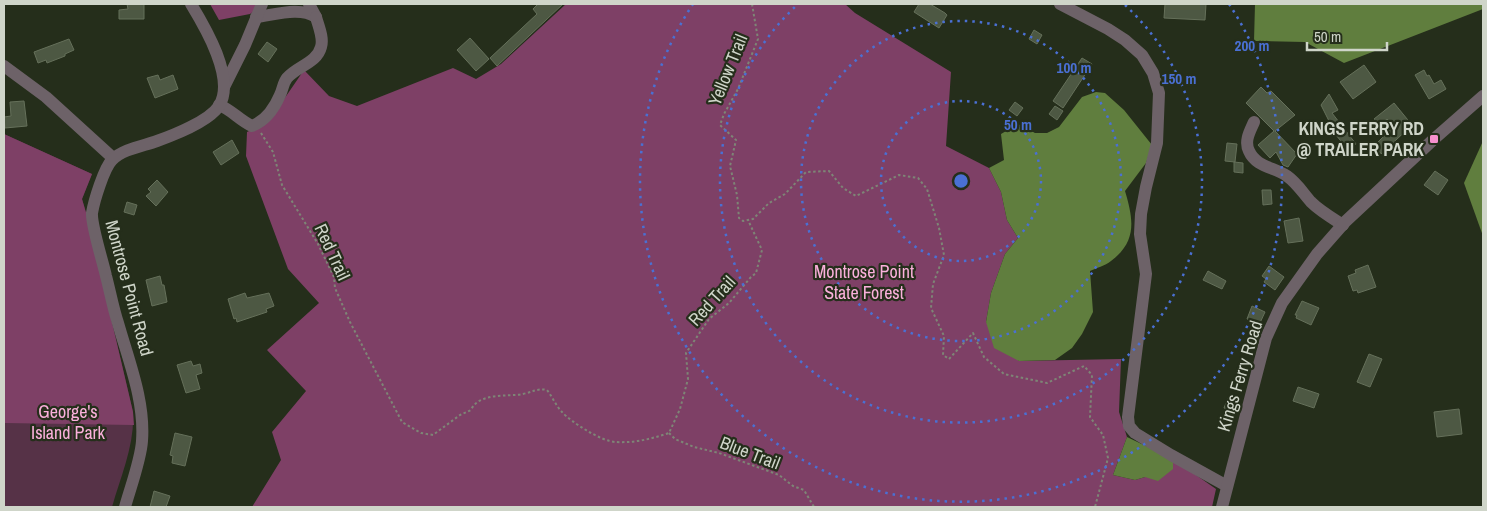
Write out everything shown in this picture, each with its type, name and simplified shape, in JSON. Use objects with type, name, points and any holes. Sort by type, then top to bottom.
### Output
[{"type":"street","points":[[191,4],[210,35],[221,70],[224,87]]},
{"type":"street","points":[[4,66],[46,97],[114,158],[122,153],[179,133],[212,113],[219,105],[224,87],[262,4]]},
{"type":"street","points":[[219,105],[230,109],[243,122],[252,126],[268,115],[288,76],[316,57],[322,46],[316,17],[309,4]]},
{"type":"street","points":[[1060,4],[1108,29],[1125,40],[1142,55],[1153,73],[1159,93],[1157,143],[1141,214],[1140,234],[1146,274],[1128,426],[1135,433],[1171,455],[1227,486]]},
{"type":"street","points":[[256,18],[300,12],[310,13],[316,17]]},
{"type":"street","name":"Kings Ferry Road","points":[[1222,507],[1266,338],[1282,303],[1317,254],[1343,225],[1434,139],[1483,96]]},
{"type":"street","points":[[1254,122],[1247,141],[1248,149],[1253,158],[1260,164],[1273,168],[1287,176],[1323,212],[1343,225]]},
{"type":"street","name":"Montrose Point Road","points":[[114,158],[109,163],[92,214],[118,323],[131,365],[141,412],[142,443],[125,507]]},
{"type":"path","name":"Yellow Trail","points":[[748,220],[743,221],[739,218],[737,195],[730,166],[736,140],[720,125],[738,89],[758,39],[752,4]]},
{"type":"path","name":"Red Trail","points":[[257,124],[273,152],[282,185],[318,244],[334,277],[335,288],[350,322],[402,422],[421,433],[433,435],[490,396],[523,394],[539,388],[547,390],[560,410],[572,422],[613,442],[644,441],[669,433],[680,409],[688,379],[686,353],[709,319],[729,303],[751,277],[756,274],[762,250],[748,220]]},
{"type":"path","points":[[748,220],[753,219],[769,203],[785,194],[806,172],[828,171],[843,188],[856,196],[900,176],[918,178],[927,189],[939,228],[944,255],[933,284],[931,308],[944,336],[944,355],[949,359],[973,333],[984,357],[1004,374],[1048,383],[1071,374],[1084,366],[1092,375],[1090,416],[1104,435],[1108,458],[1095,507]]},
{"type":"path","name":"Blue Trail","points":[[669,433],[675,439],[694,447],[720,453],[779,475],[793,486],[804,490],[814,507]]},
{"type":"green space","points":[[210,4],[264,4],[250,14],[219,20]]},
{"type":"green space","name":"Montrose Point State Forest","points":[[566,4],[845,4],[855,13],[951,72],[946,146],[989,168],[1001,192],[1007,220],[1018,238],[1005,254],[991,293],[986,322],[1019,361],[1121,359],[1119,412],[1127,437],[1113,475],[1135,480],[1145,477],[1173,459],[1216,489],[1212,507],[252,507],[281,460],[272,432],[306,391],[267,350],[319,303],[288,269],[246,156],[247,132],[269,121],[304,70],[329,96],[357,106],[453,68],[476,79],[501,64]]},
{"type":"green space","name":"George's Island Park","points":[[4,134],[92,174],[82,199],[133,412],[130,448],[112,507],[4,507]]},
{"type":"green space","name":"George's Island Park","points":[[4,134],[92,174],[82,199],[133,412],[134,425],[4,423]]},
{"type":"shaded area","points":[[1255,4],[1483,4],[1483,9],[1344,63],[1305,42],[1254,41]]},
{"type":"shaded area","points":[[1096,92],[1105,93],[1124,110],[1152,145],[1146,163],[1125,191],[1131,220],[1129,237],[1120,253],[1111,261],[1090,271],[1093,312],[1082,334],[1072,348],[1055,360],[1019,361],[994,348],[986,322],[991,293],[1005,254],[1018,238],[1007,220],[1001,192],[989,168],[1004,160],[1001,134],[1018,124],[1035,133],[1047,133],[1059,127],[1082,97]]},
{"type":"shaded area","points":[[1483,141],[1483,236],[1464,183]]},
{"type":"shaded area","points":[[1127,437],[1173,459],[1173,469],[1158,481],[1145,477],[1135,480],[1113,475]]},
{"type":"building","points":[[127,4],[144,4],[144,19],[119,19],[119,10],[128,9]]},
{"type":"building","points":[[538,4],[563,4],[497,66],[490,58],[537,14],[533,9]]},
{"type":"building","points":[[919,4],[930,4],[947,15],[939,28],[914,12]]},
{"type":"building","points":[[1165,4],[1206,4],[1205,20],[1164,18]]},
{"type":"building","points":[[1034,30],[1042,35],[1037,44],[1029,39]]},
{"type":"building","points":[[470,38],[489,59],[476,71],[457,50]]},
{"type":"building","points":[[69,39],[74,50],[65,54],[65,56],[47,63],[46,60],[38,63],[34,52]]},
{"type":"building","points":[[267,42],[277,49],[268,62],[258,54]]},
{"type":"building","points":[[1082,58],[1092,64],[1063,108],[1053,101]]},
{"type":"building","points":[[1364,65],[1376,82],[1353,99],[1340,82]]},
{"type":"building","points":[[1424,70],[1434,84],[1441,80],[1446,89],[1429,99],[1415,75]]},
{"type":"building","points":[[158,75],[160,80],[173,75],[178,89],[155,98],[147,78]]},
{"type":"building","points":[[1261,87],[1267,93],[1271,91],[1295,115],[1275,131],[1297,154],[1288,167],[1283,165],[1276,152],[1270,158],[1258,145],[1274,131],[1246,103]]},
{"type":"building","points":[[1329,94],[1338,110],[1332,113],[1356,144],[1348,150],[1332,130],[1321,105]]},
{"type":"building","points":[[24,101],[27,126],[5,128],[4,117],[11,116],[10,102]]},
{"type":"building","points":[[1015,102],[1023,108],[1017,116],[1009,110]]},
{"type":"building","points":[[1394,103],[1412,125],[1381,154],[1380,152],[1377,155],[1371,149],[1394,126],[1387,119],[1380,125],[1374,119]]},
{"type":"building","points":[[1055,106],[1063,111],[1057,120],[1049,114]]},
{"type":"building","points":[[232,140],[239,153],[221,165],[213,152]]},
{"type":"building","points":[[1227,143],[1237,144],[1235,162],[1225,161]]},
{"type":"building","points":[[1234,162],[1243,163],[1243,173],[1234,172]]},
{"type":"building","points":[[1435,171],[1448,180],[1438,195],[1424,185]]},
{"type":"building","points":[[157,180],[168,192],[156,206],[146,196],[151,192],[148,189]]},
{"type":"building","points":[[1262,190],[1271,190],[1272,204],[1263,205]]},
{"type":"building","points":[[127,202],[137,205],[134,215],[124,212]]},
{"type":"building","points":[[1299,218],[1303,241],[1288,243],[1284,221]]},
{"type":"building","points":[[1368,265],[1376,287],[1358,293],[1357,290],[1353,291],[1348,276],[1356,273],[1355,270]]},
{"type":"building","points":[[1269,266],[1284,277],[1275,290],[1264,282],[1266,279],[1262,276]]},
{"type":"building","points":[[1208,271],[1226,281],[1222,289],[1203,280]]},
{"type":"building","points":[[160,276],[162,285],[164,285],[167,302],[152,306],[146,280]]},
{"type":"building","points":[[245,293],[247,298],[269,293],[274,306],[266,309],[267,312],[237,322],[236,318],[234,319],[228,299]]},
{"type":"building","points":[[1302,301],[1319,308],[1311,325],[1296,318],[1297,315],[1295,315]]},
{"type":"building","points":[[1252,306],[1265,312],[1259,325],[1247,319]]},
{"type":"building","points":[[1369,354],[1382,359],[1370,387],[1357,382]]},
{"type":"building","points":[[191,361],[193,366],[200,364],[202,373],[196,375],[200,389],[186,393],[177,365]]},
{"type":"building","points":[[1298,387],[1319,394],[1314,408],[1293,401]]},
{"type":"building","points":[[1228,398],[1238,402],[1234,411],[1224,408]]},
{"type":"building","points":[[1459,409],[1462,434],[1437,437],[1434,412]]},
{"type":"building","points":[[175,433],[192,437],[185,466],[172,463],[173,456],[170,455]]},
{"type":"building","points":[[154,491],[170,496],[166,507],[150,507]]},
{"type":"place","name":"KINGS FERRY RD @ TRAILER PARK","points":[[1434,139]]}]
